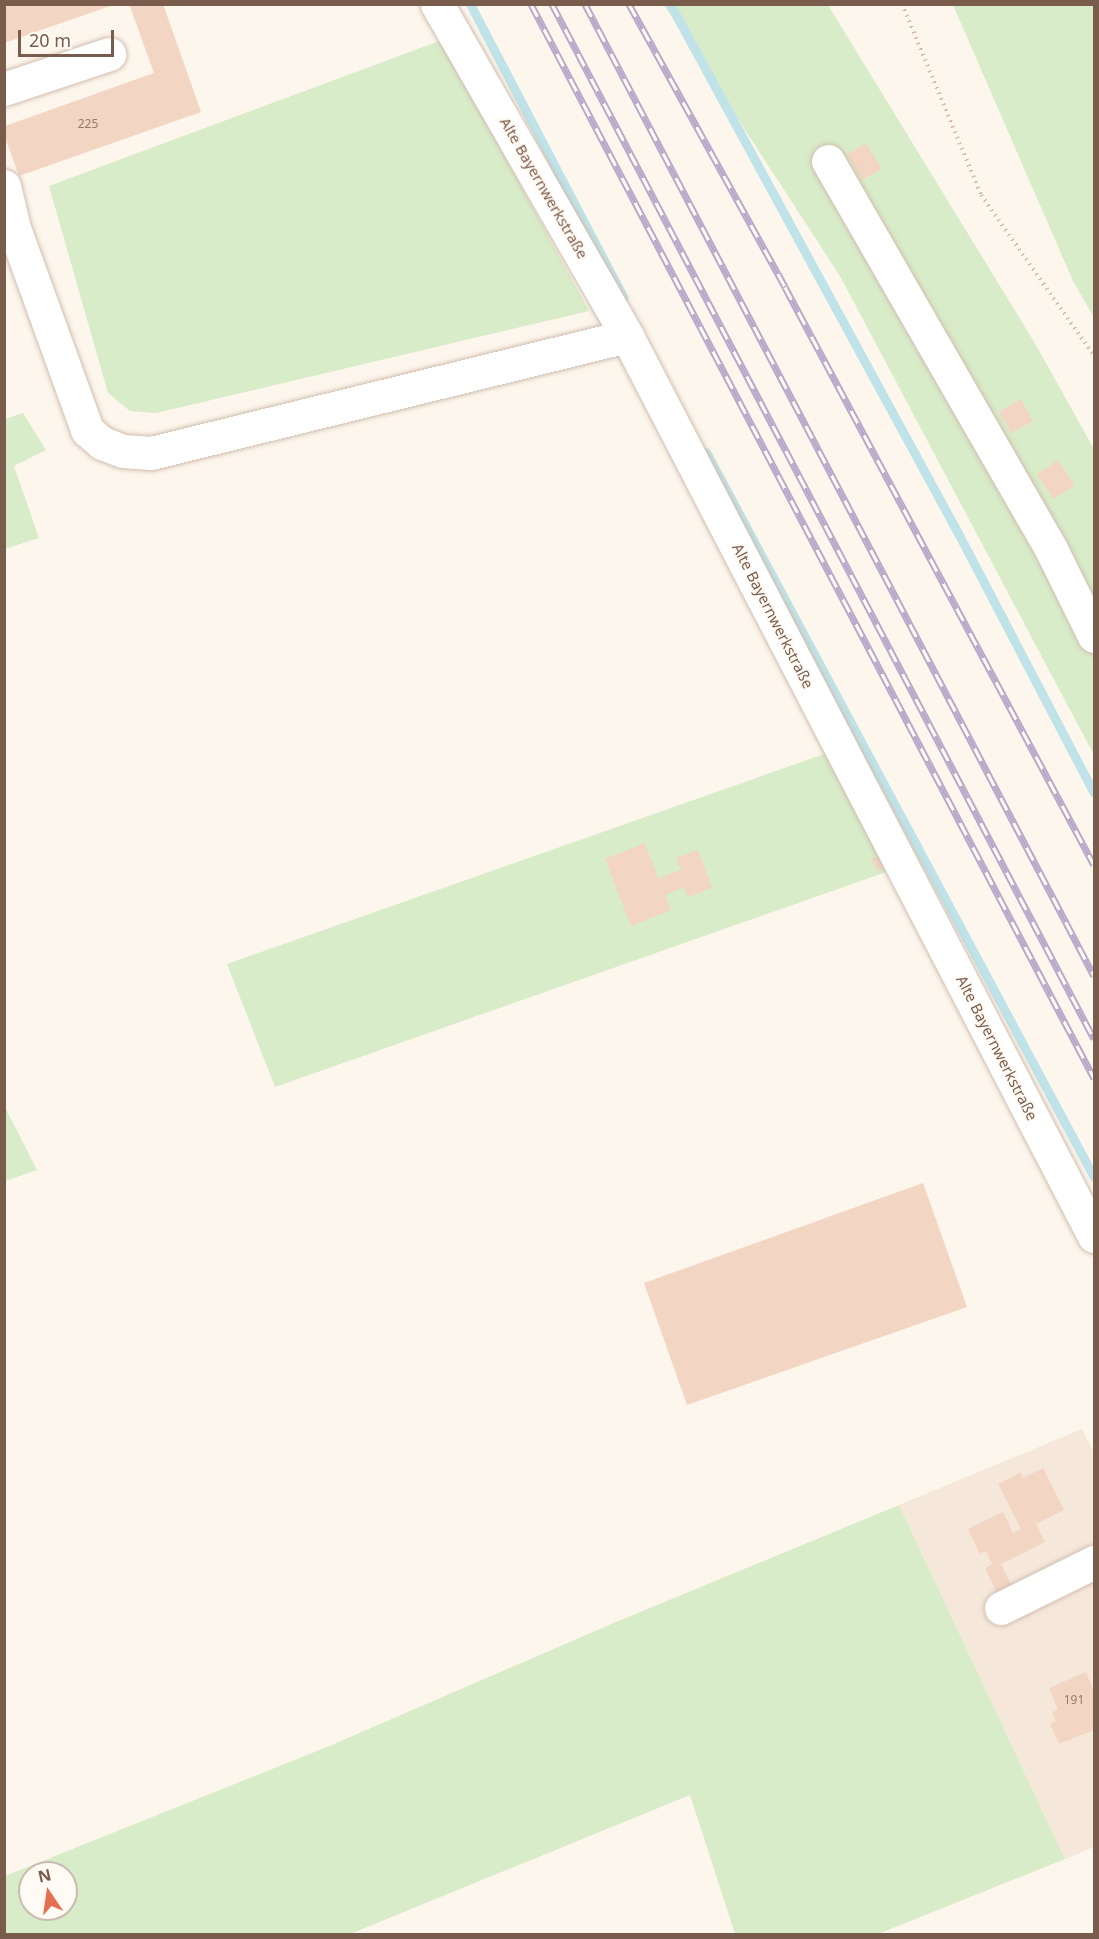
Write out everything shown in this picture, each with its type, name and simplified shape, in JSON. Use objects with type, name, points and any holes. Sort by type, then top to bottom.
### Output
[{"type":"street","name":"Alte Bayernwerkstraße","points":[[437,4],[627,336],[1095,1236]]},
{"type":"street","points":[[4,89],[109,54]]},
{"type":"street","points":[[828,161],[1052,549],[1095,636]]},
{"type":"street","points":[[5,190],[14,228],[87,430],[102,443],[123,451],[151,453],[627,336]]},
{"type":"street","points":[[1001,1608],[1095,1562]]},
{"type":"path","points":[[902,4],[981,195],[1095,356]]},
{"type":"shaded area","points":[[1082,1429],[1094,1453],[1094,1847],[1065,1859],[899,1505]]},
{"type":"green space","points":[[664,5],[828,5],[1033,340],[1094,449],[1094,755],[840,276]]},
{"type":"green space","points":[[953,5],[1094,5],[1094,318],[1073,281]]},
{"type":"green space","points":[[442,40],[589,311],[156,413],[130,411],[108,393],[49,186]]},
{"type":"green space","points":[[23,413],[46,450],[14,466],[39,538],[5,549],[5,419]]},
{"type":"green space","points":[[827,753],[889,871],[275,1087],[227,964]]},
{"type":"green space","points":[[5,1107],[37,1170],[4,1181]]},
{"type":"green space","points":[[899,1505],[1065,1859],[878,1934],[735,1934],[690,1795],[350,1934],[5,1934],[5,1876],[18,1871],[18,1921],[78,1921],[78,1861],[42,1861],[327,1747],[616,1622]]},
{"type":"building","points":[[4,4],[113,4],[113,5],[4,43]]},
{"type":"building","points":[[129,4],[163,4],[201,112],[19,176],[5,137],[5,126],[154,73]]},
{"type":"building","points":[[866,143],[882,169],[862,180],[847,155]]},
{"type":"building","points":[[1021,399],[1033,421],[1012,433],[999,412]]},
{"type":"building","points":[[1058,460],[1075,486],[1053,499],[1037,474]]},
{"type":"building","points":[[645,843],[658,878],[681,870],[676,858],[698,850],[712,888],[688,897],[684,887],[665,895],[671,910],[631,926],[605,859]]},
{"type":"building","points":[[879,856],[884,868],[877,871],[871,859]]},
{"type":"building","points":[[923,1183],[967,1307],[687,1405],[644,1283]]},
{"type":"building","points":[[1043,1468],[1064,1510],[1036,1524],[1045,1542],[1001,1564],[1015,1592],[1000,1600],[985,1568],[992,1564],[986,1551],[980,1554],[968,1529],[1003,1512],[1013,1533],[1021,1529],[998,1484],[1021,1472],[1023,1478]]},
{"type":"building","points":[[1086,1672],[1094,1691],[1094,1730],[1059,1744],[1050,1724],[1056,1721],[1052,1712],[1058,1710],[1049,1688]]},
{"type":"waterway","points":[[470,4],[623,297]]},
{"type":"waterway","points":[[670,4],[958,533],[1094,793]]},
{"type":"waterway","points":[[706,452],[1094,1177]]},
{"type":"railway","points":[[531,4],[1094,1078]]},
{"type":"railway","points":[[552,4],[1094,1039]]},
{"type":"railway","points":[[585,4],[1094,976]]},
{"type":"railway","points":[[629,4],[785,287],[1094,865]]}]
